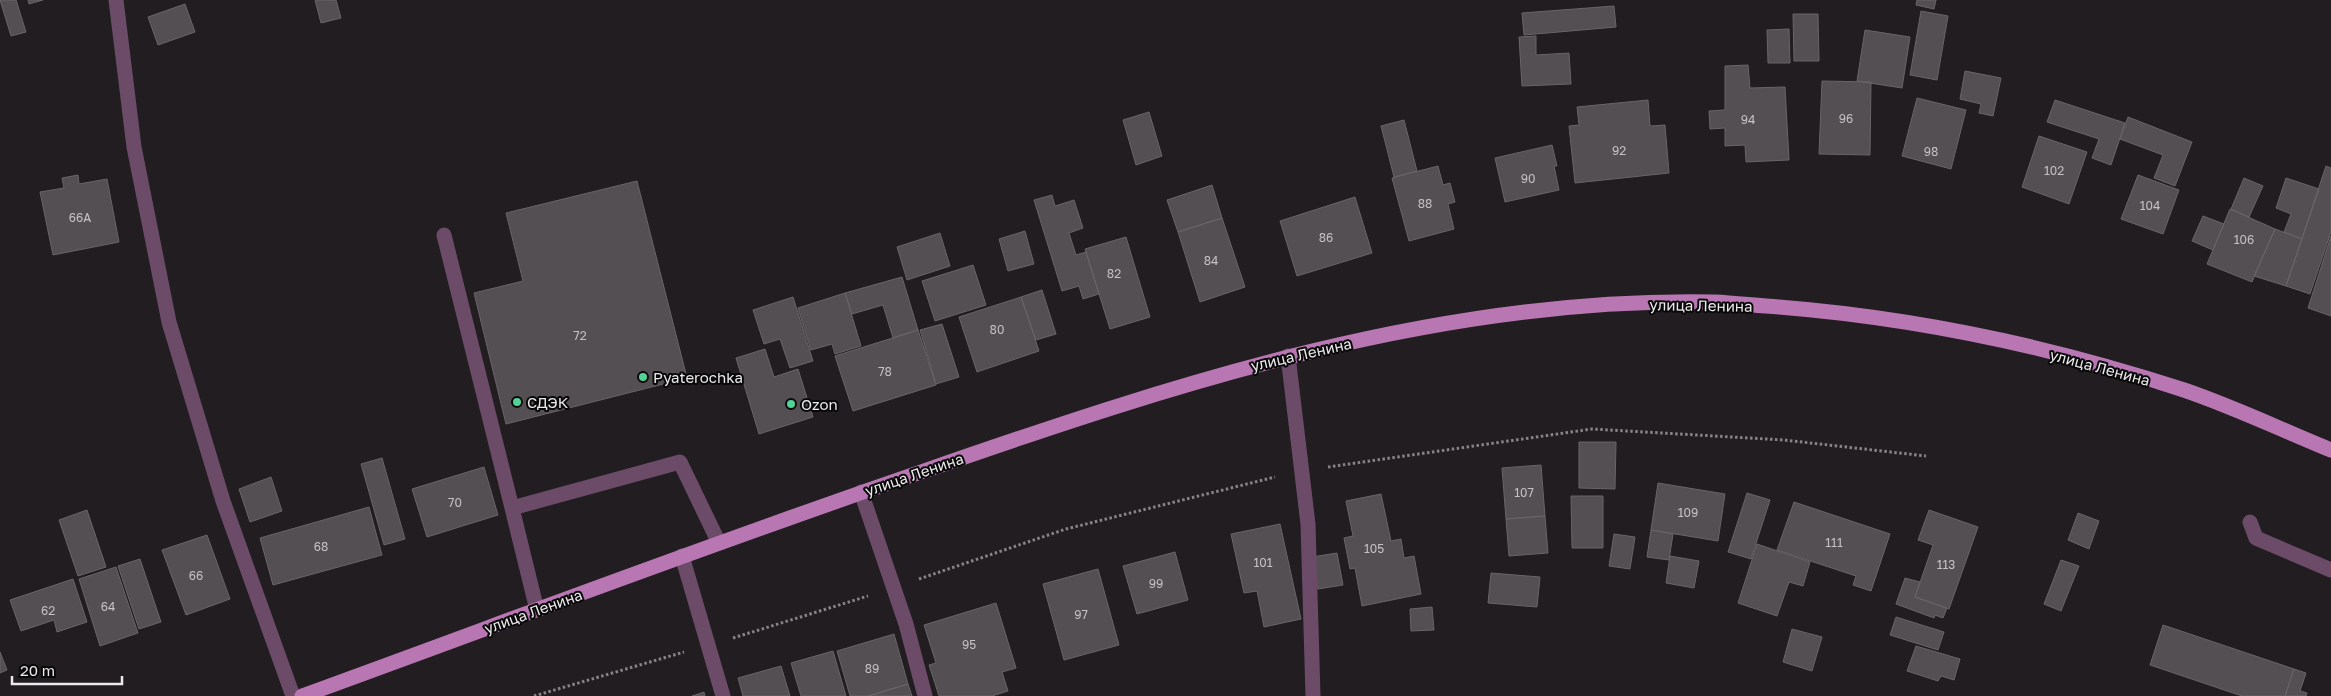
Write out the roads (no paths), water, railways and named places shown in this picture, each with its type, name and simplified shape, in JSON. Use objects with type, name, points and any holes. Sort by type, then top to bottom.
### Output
[{"type":"main road","name":"улица Ленина","points":[[302,696],[861,492],[1149,394],[1288,356],[1410,329],[1577,305],[1717,302],[1850,313],[1986,337],[2099,365],[2188,391],[2331,450]]},
{"type":"street","points":[[116,0],[134,147],[169,322],[223,501],[293,696]]},
{"type":"street","points":[[444,235],[537,610]]},
{"type":"street","points":[[1288,356],[1308,524],[1313,696]]},
{"type":"street","points":[[512,508],[680,462],[719,543]]},
{"type":"street","points":[[861,492],[906,624],[925,696]]},
{"type":"street","points":[[2250,522],[2256,538],[2331,570]]},
{"type":"street","points":[[682,556],[723,696]]},
{"type":"place","name":"Pyaterochka","points":[[643,377]]},
{"type":"place","name":"СДЭК","points":[[517,402]]},
{"type":"place","name":"Ozon","points":[[791,404]]}]
